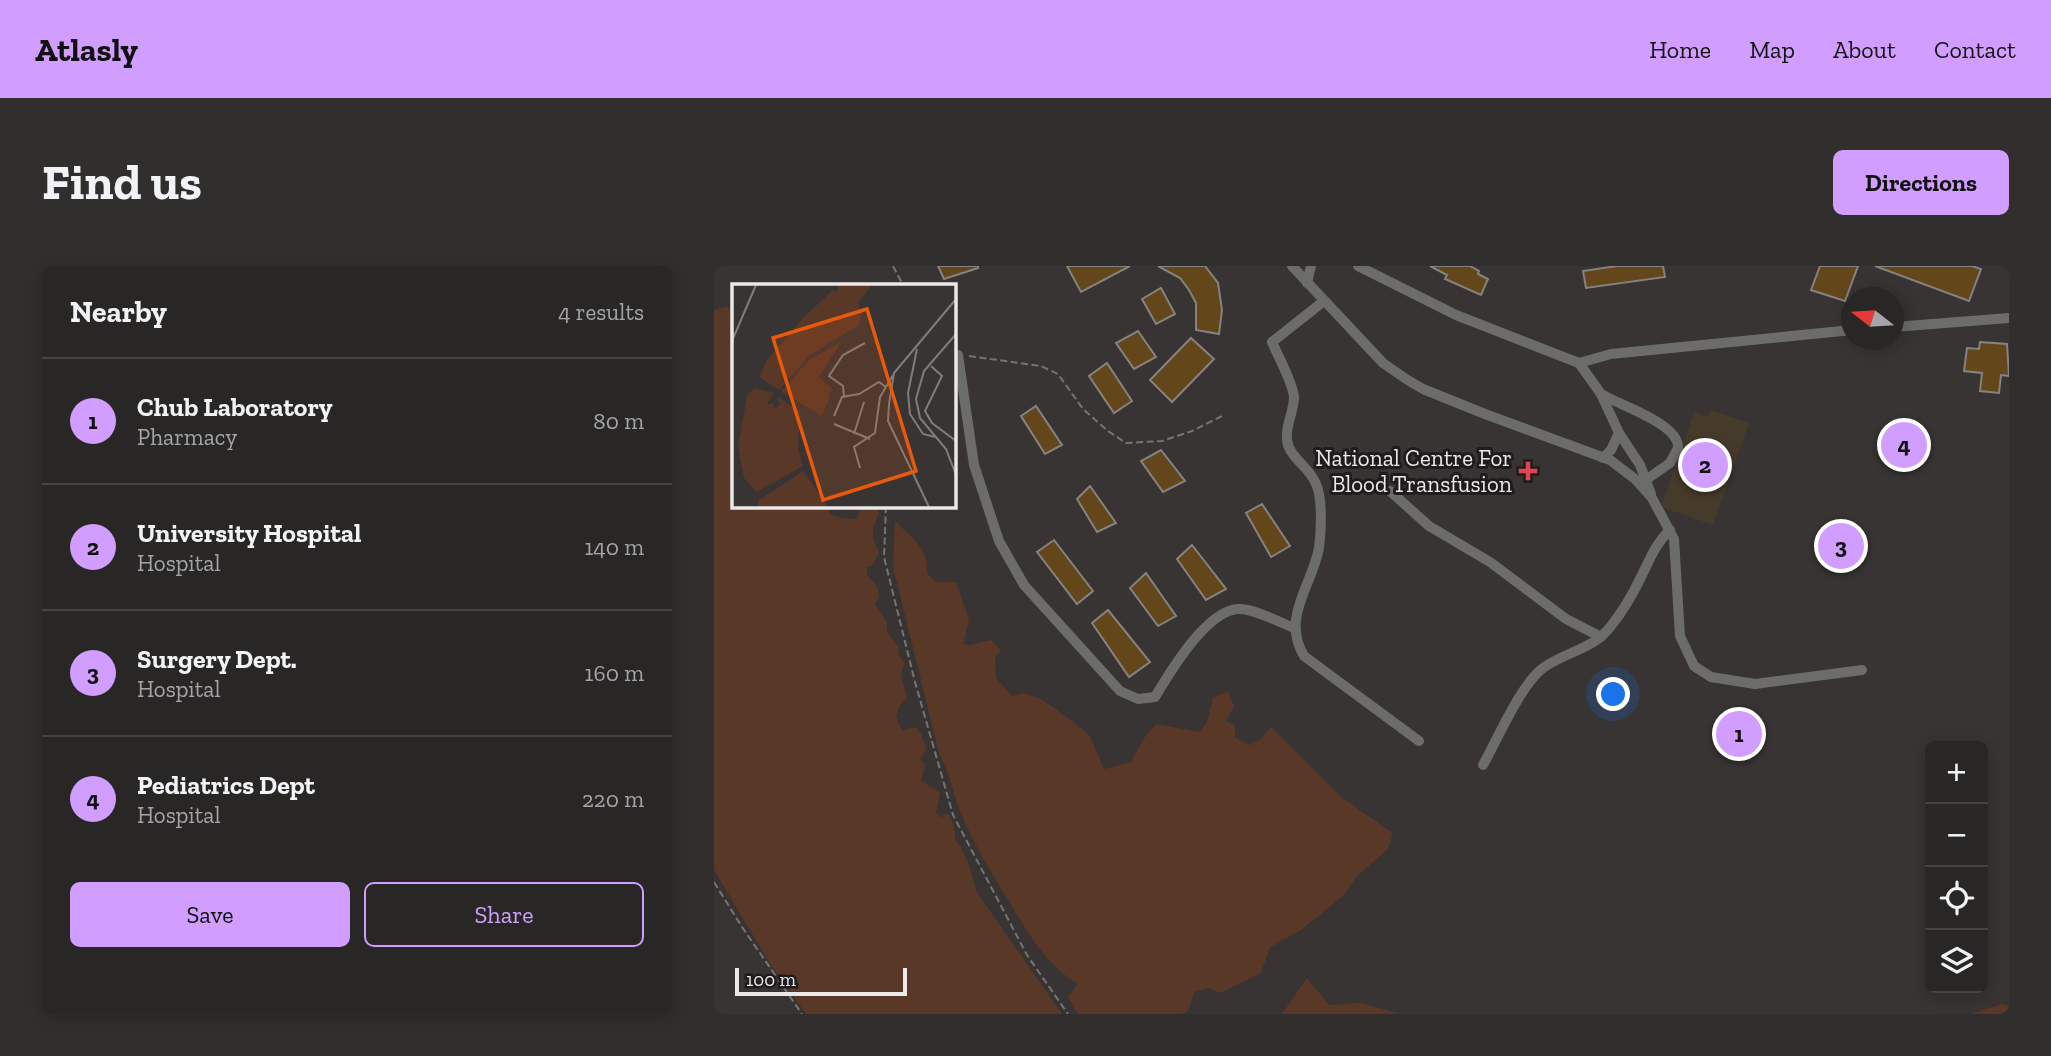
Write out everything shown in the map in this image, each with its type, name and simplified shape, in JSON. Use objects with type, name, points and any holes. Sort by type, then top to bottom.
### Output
[{"type":"street","points":[[1292,266],[1383,363],[1423,389],[1610,460],[1635,479],[1652,498],[1674,539],[1680,636],[1694,666],[1711,677],[1755,684],[1862,670]]},
{"type":"street","points":[[1307,283],[1311,266]]},
{"type":"street","points":[[1358,266],[1456,315],[1579,363],[1601,394],[1619,433],[1647,479],[1652,498]]},
{"type":"street","points":[[1324,301],[1272,342],[1294,395],[1287,425],[1287,440],[1291,452],[1317,484],[1321,511],[1319,550],[1304,588],[1294,628],[1304,656],[1419,741]]},
{"type":"street","points":[[1904,326],[2009,318]]},
{"type":"street","points":[[1579,363],[1611,354],[1841,331]]},
{"type":"street","points":[[958,355],[974,465],[999,541],[1024,585],[1120,691],[1138,699],[1155,697],[1192,640],[1225,613],[1237,609],[1250,610],[1294,628]]},
{"type":"street","points":[[1601,394],[1659,423],[1675,435],[1678,447],[1670,463],[1647,479]]},
{"type":"street","points":[[1603,458],[1611,450],[1619,433]]},
{"type":"street","points":[[1390,491],[1429,526],[1490,562],[1566,619],[1601,636]]},
{"type":"street","points":[[1483,765],[1524,691],[1541,669],[1592,645],[1611,627],[1641,578],[1657,543],[1670,530]]},
{"type":"path","points":[[893,266],[902,284]]},
{"type":"path","points":[[958,355],[1041,366],[1058,374],[1083,409],[1126,443],[1162,441],[1192,431],[1224,415]]},
{"type":"path","points":[[886,508],[884,557],[915,682],[954,816],[1027,955],[1068,1014]]},
{"type":"path","points":[[714,881],[742,928],[802,1014]]},
{"type":"shaded area","points":[[727,306],[732,316],[732,508],[828,508],[830,514],[857,519],[860,508],[878,508],[879,513],[873,533],[879,552],[873,565],[867,567],[867,575],[877,586],[879,596],[875,604],[887,623],[887,632],[899,648],[898,655],[905,663],[901,674],[907,698],[899,707],[896,717],[902,730],[916,727],[922,736],[926,750],[920,758],[925,765],[921,781],[940,792],[936,813],[942,818],[944,814],[951,818],[955,840],[969,865],[976,891],[1062,1014],[806,1014],[769,962],[714,870],[714,310]]},
{"type":"shaded area","points":[[1710,410],[1749,423],[1713,525],[1661,507],[1694,412],[1707,417]]},
{"type":"shaded area","points":[[895,521],[922,550],[927,573],[936,582],[956,582],[969,620],[963,644],[991,640],[1001,651],[995,657],[996,678],[1012,696],[1022,693],[1040,698],[1090,736],[1104,769],[1131,762],[1144,738],[1156,724],[1199,732],[1207,722],[1213,698],[1228,691],[1234,706],[1226,721],[1235,725],[1235,738],[1250,745],[1261,739],[1271,727],[1341,797],[1393,833],[1388,849],[1357,876],[1343,896],[1300,931],[1270,947],[1261,973],[1220,993],[1209,988],[1194,992],[1188,1011],[1183,1014],[1078,1014],[1068,997],[1078,984],[1055,967],[1029,934],[982,857],[958,805],[939,753],[893,567]]},
{"type":"shaded area","points":[[1307,978],[1329,1005],[1360,1003],[1401,1014],[1282,1014]]},
{"type":"shaded area","points":[[2002,1004],[2009,1006],[2009,1014],[1970,1014]]},
{"type":"building","points":[[938,266],[978,266],[978,268],[944,279]]},
{"type":"building","points":[[1067,266],[1130,266],[1081,292]]},
{"type":"building","points":[[1158,266],[1205,266],[1218,283],[1222,310],[1219,334],[1196,330],[1196,303],[1189,290],[1180,278]]},
{"type":"building","points":[[1430,266],[1470,266],[1488,279],[1481,295],[1445,279],[1447,275]]},
{"type":"building","points":[[1617,266],[1663,266],[1665,277],[1586,288],[1583,271]]},
{"type":"building","points":[[1820,266],[1858,266],[1850,287],[1841,287],[1841,300],[1811,290]]},
{"type":"building","points":[[1875,266],[1972,266],[1981,269],[1969,301]]},
{"type":"building","points":[[1161,288],[1175,314],[1156,324],[1142,299]]},
{"type":"building","points":[[1138,331],[1156,357],[1134,369],[1116,343]]},
{"type":"building","points":[[1191,338],[1214,359],[1172,402],[1150,380]]},
{"type":"building","points":[[1980,342],[2007,344],[2009,376],[2001,375],[1999,393],[1980,391],[1982,373],[1964,371],[1967,348],[1979,349]]},
{"type":"building","points":[[1107,363],[1132,401],[1114,413],[1089,376]]},
{"type":"building","points":[[1036,406],[1062,445],[1045,454],[1021,416]]},
{"type":"building","points":[[1161,450],[1185,481],[1163,492],[1141,461]]},
{"type":"building","points":[[1090,486],[1116,523],[1097,532],[1077,499]]},
{"type":"building","points":[[1262,504],[1290,546],[1271,557],[1246,513]]},
{"type":"building","points":[[1054,540],[1093,591],[1077,604],[1037,552]]},
{"type":"building","points":[[1192,545],[1226,589],[1206,600],[1177,559]]},
{"type":"building","points":[[1146,573],[1176,616],[1158,626],[1130,588]]},
{"type":"building","points":[[1108,610],[1150,662],[1129,677],[1092,623]]},
{"type":"place","name":"Pediatrics Dept","points":[[1904,445]]},
{"type":"place","name":"University Hospital","points":[[1705,465]]},
{"type":"place","name":"National Centre For Blood Transfusion","points":[[1528,471]]},
{"type":"place","name":"Surgery Dept.","points":[[1841,546]]},
{"type":"place","name":"Chub Laboratory","points":[[1739,734]]}]
